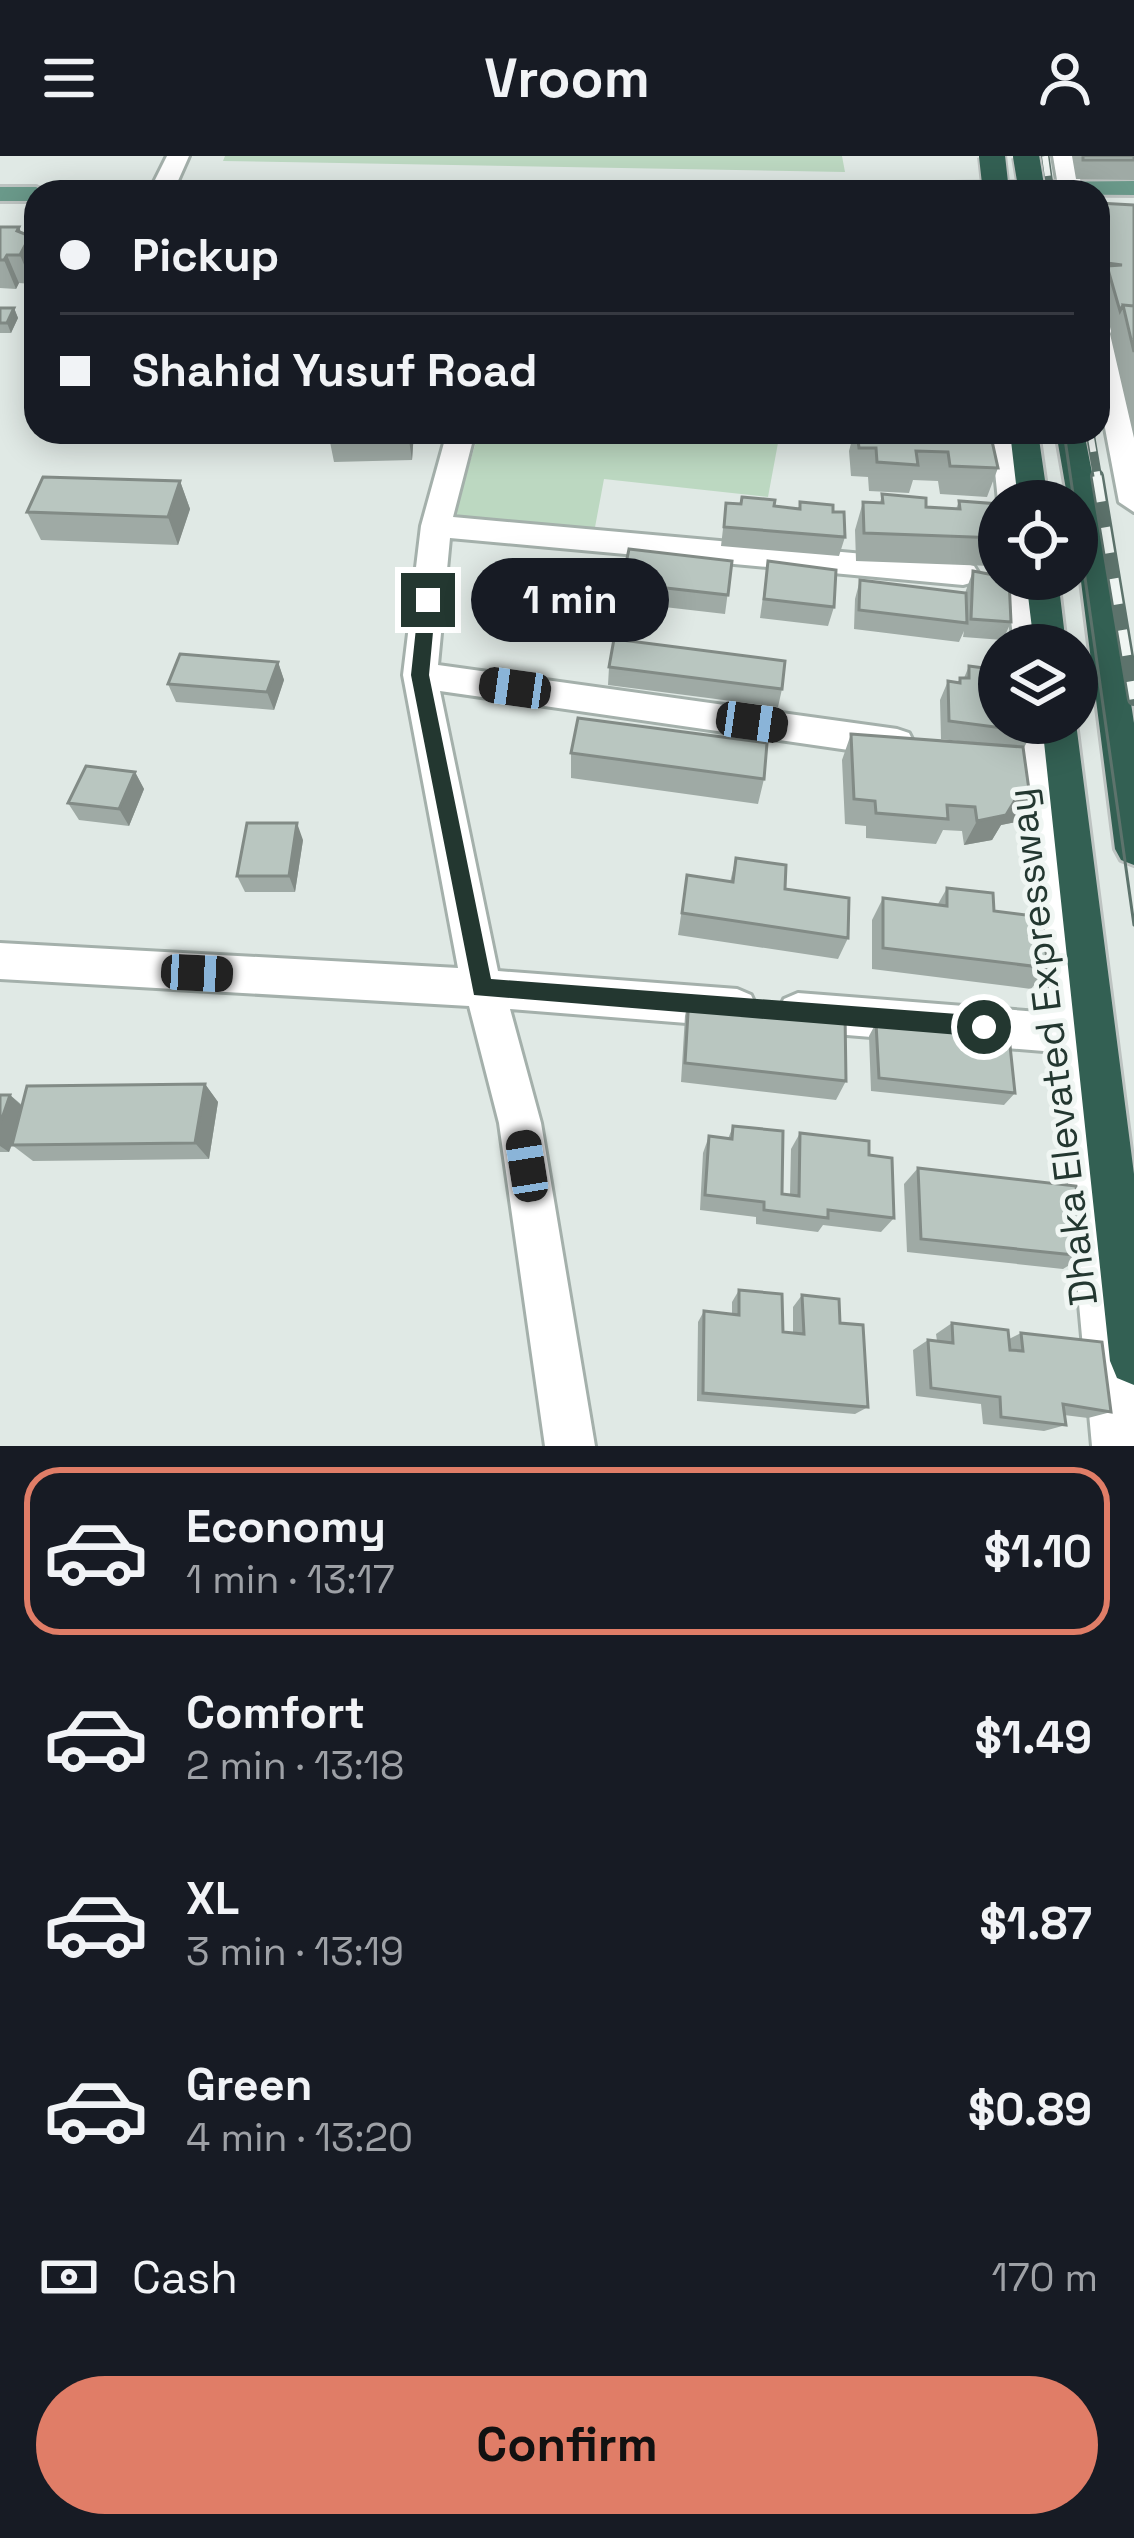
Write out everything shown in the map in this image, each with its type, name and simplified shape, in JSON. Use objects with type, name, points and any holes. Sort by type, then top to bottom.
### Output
[{"type":"highway","points":[[1026,444],[1030,480]]},
{"type":"highway","points":[[1072,444],[1095,563],[1134,849]]},
{"type":"highway","name":"Dhaka Elevated Expressway","points":[[1061,744],[1134,1361]]},
{"type":"street","points":[[1110,383],[1134,502]]},
{"type":"street","points":[[457,444],[436,526],[420,675],[482,988],[499,1032],[520,1123],[570,1446]]},
{"type":"street","points":[[1006,444],[1011,480]]},
{"type":"street","points":[[436,526],[963,574]]},
{"type":"street","points":[[420,675],[942,749]]},
{"type":"street","points":[[1029,744],[1025,761],[1075,1034],[1118,1446]]},
{"type":"street","points":[[0,962],[482,988],[1075,1034]]},
{"type":"green space","points":[[225,156],[842,156],[845,172],[223,161]]},
{"type":"green space","points":[[475,444],[778,444],[768,497],[604,479],[593,538],[451,525]]},
{"type":"building","points":[[1083,156],[1134,156],[1134,160],[1083,160]]},
{"type":"building","points":[[1110,204],[1134,205],[1134,306],[1123,305],[1120,311],[1110,266],[1122,265],[1110,263]]},
{"type":"building","points":[[0,227],[19,227],[17,231],[24,234],[20,255],[0,260]]},
{"type":"building","points":[[1123,305],[1134,306],[1134,352]]},
{"type":"building","points":[[0,308],[14,308],[7,323],[0,323]]},
{"type":"building","points":[[858,444],[993,444],[998,468],[950,466],[948,452],[916,451],[918,465],[877,462],[876,448],[859,448]]},
{"type":"building","points":[[43,477],[180,481],[168,517],[27,512]]},
{"type":"building","points":[[882,494],[926,498],[926,507],[960,509],[959,501],[978,502],[978,537],[864,533],[863,502],[883,503]]},
{"type":"building","points":[[742,497],[775,500],[774,506],[800,509],[800,502],[833,505],[833,512],[844,512],[845,537],[724,527],[726,503],[741,504]]},
{"type":"building","points":[[629,549],[732,561],[728,595],[622,583]]},
{"type":"building","points":[[768,561],[836,570],[834,607],[764,599]]},
{"type":"building","points":[[973,571],[978,572],[978,600],[1010,600],[1011,622],[971,619]]},
{"type":"building","points":[[860,580],[966,593],[967,623],[859,610]]},
{"type":"building","points":[[614,639],[785,661],[782,689],[609,667]]},
{"type":"building","points":[[180,654],[278,662],[267,692],[168,684]]},
{"type":"building","points":[[969,666],[978,667],[978,725],[949,721],[948,681],[960,683],[960,678],[969,678]]},
{"type":"building","points":[[578,718],[767,743],[764,779],[571,753]]},
{"type":"building","points":[[851,734],[1023,747],[1030,797],[1015,800],[1006,815],[977,821],[975,807],[947,805],[948,819],[876,813],[875,801],[854,799]]},
{"type":"building","points":[[86,766],[135,772],[119,809],[68,803]]},
{"type":"building","points":[[247,823],[297,823],[289,876],[237,876]]},
{"type":"building","points":[[736,858],[786,865],[785,889],[849,898],[848,938],[682,913],[687,875],[733,882]]},
{"type":"building","points":[[947,888],[993,893],[994,911],[1042,917],[1048,968],[883,948],[883,898],[947,906]]},
{"type":"building","points":[[689,996],[845,1013],[846,1081],[685,1063]]},
{"type":"building","points":[[876,1023],[1009,1036],[1015,1093],[879,1078]]},
{"type":"building","points":[[205,1084],[195,1143],[12,1145],[27,1086]]},
{"type":"building","points":[[0,1095],[10,1095],[0,1124]]},
{"type":"building","points":[[733,1126],[783,1131],[782,1194],[799,1196],[800,1133],[869,1141],[869,1155],[892,1158],[894,1218],[828,1210],[828,1218],[764,1210],[764,1202],[705,1195],[709,1136],[732,1139]]},
{"type":"building","points":[[918,1168],[1076,1186],[1084,1256],[921,1239]]},
{"type":"building","points":[[739,1290],[782,1294],[783,1332],[804,1334],[802,1295],[839,1299],[840,1323],[863,1325],[868,1407],[703,1393],[704,1311],[739,1315]]},
{"type":"building","points":[[952,1323],[1008,1330],[1010,1350],[1023,1351],[1021,1333],[1102,1342],[1111,1412],[1063,1404],[1066,1425],[1001,1417],[1000,1397],[931,1388],[928,1340],[953,1343]]},
{"type":"tram line","points":[[1026,156],[1029,180]]},
{"type":"tram line","points":[[1066,444],[1071,480]]},
{"type":"tram line","points":[[1088,600],[1134,925]]},
{"type":"railway","points":[[1045,156],[1048,180]]},
{"type":"railway","points":[[1092,444],[1098,479]]},
{"type":"railway","points":[[1097,476],[1134,699]]},
{"type":"route","points":[[428,600],[420,675],[482,988],[984,1027]]}]
